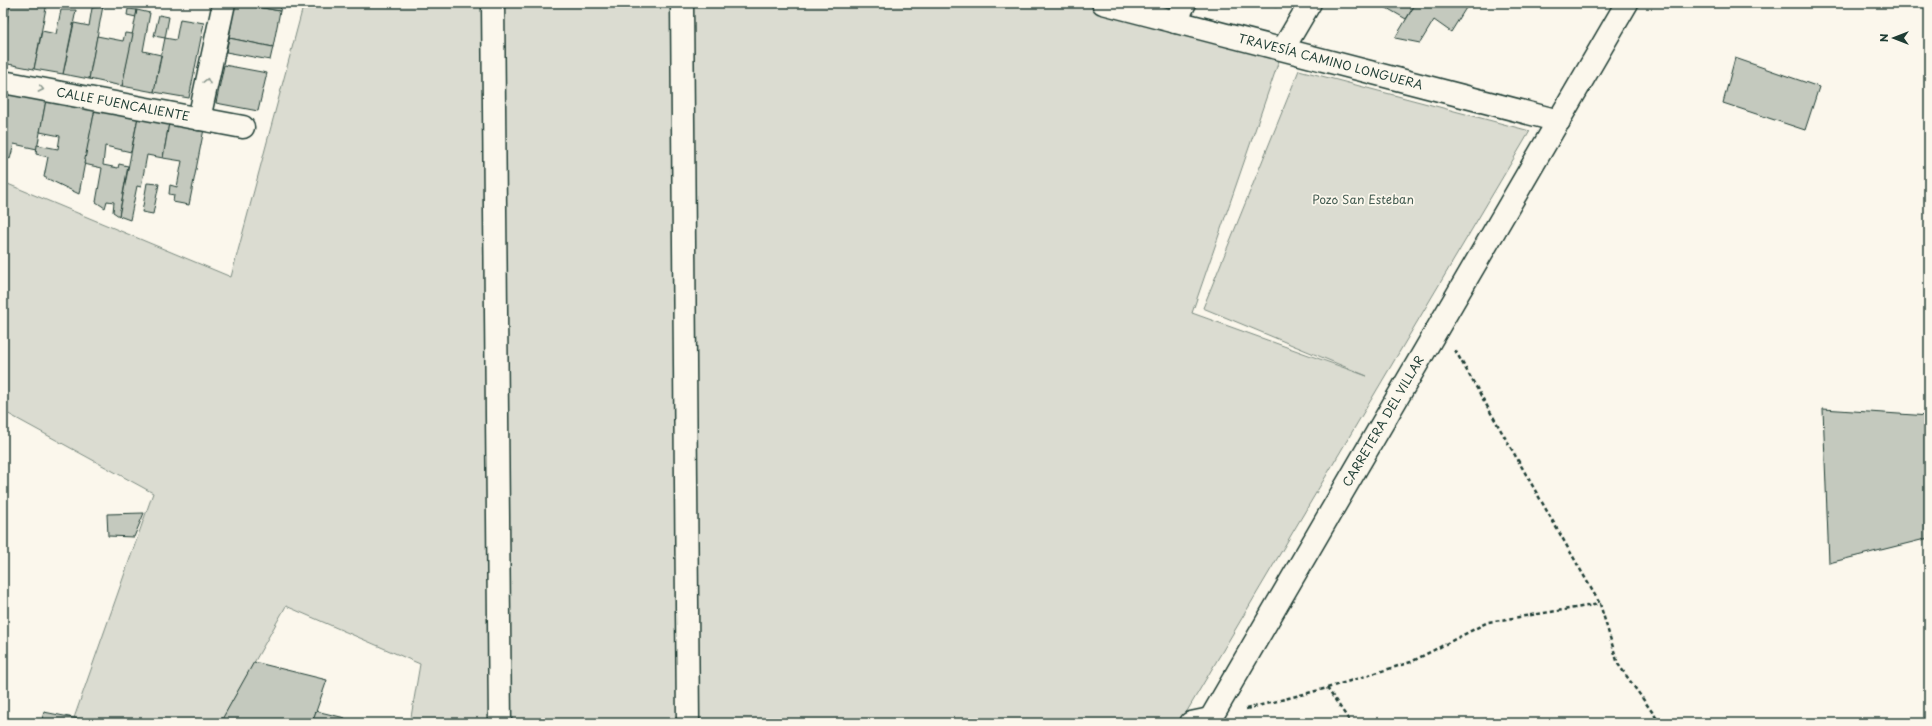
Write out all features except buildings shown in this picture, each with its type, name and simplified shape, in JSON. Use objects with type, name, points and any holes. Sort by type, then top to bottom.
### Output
[{"type":"street","points":[[199,119],[224,3]]},
{"type":"street","points":[[493,3],[500,723]]},
{"type":"street","points":[[682,3],[688,723]]},
{"type":"street","name":"TRAVESÍA CAMINO LONGUERA","points":[[1103,3],[1559,121]]},
{"type":"street","points":[[1175,22],[1185,3]]},
{"type":"street","points":[[1283,50],[1310,3]]},
{"type":"street","name":"CARRETERA DEL VILLAR","points":[[1203,722],[1440,324],[1627,3]]},
{"type":"street","name":"CALLE FUENCALIENTE","points":[[3,82],[243,127]]},
{"type":"path","points":[[1440,324],[1600,604],[1618,664],[1660,723]]},
{"type":"path","points":[[1203,722],[1327,688],[1411,662],[1488,622],[1600,604]]},
{"type":"path","points":[[1327,688],[1351,723]]},
{"type":"green space","name":"Pozo San Esteban","points":[[304,3],[1095,3],[1283,49],[1192,313],[1367,376],[1203,308],[1299,70],[1530,131],[1180,723],[410,723],[420,664],[286,606],[220,723],[96,723],[74,718],[153,493],[3,411],[3,182],[231,277]]}]
